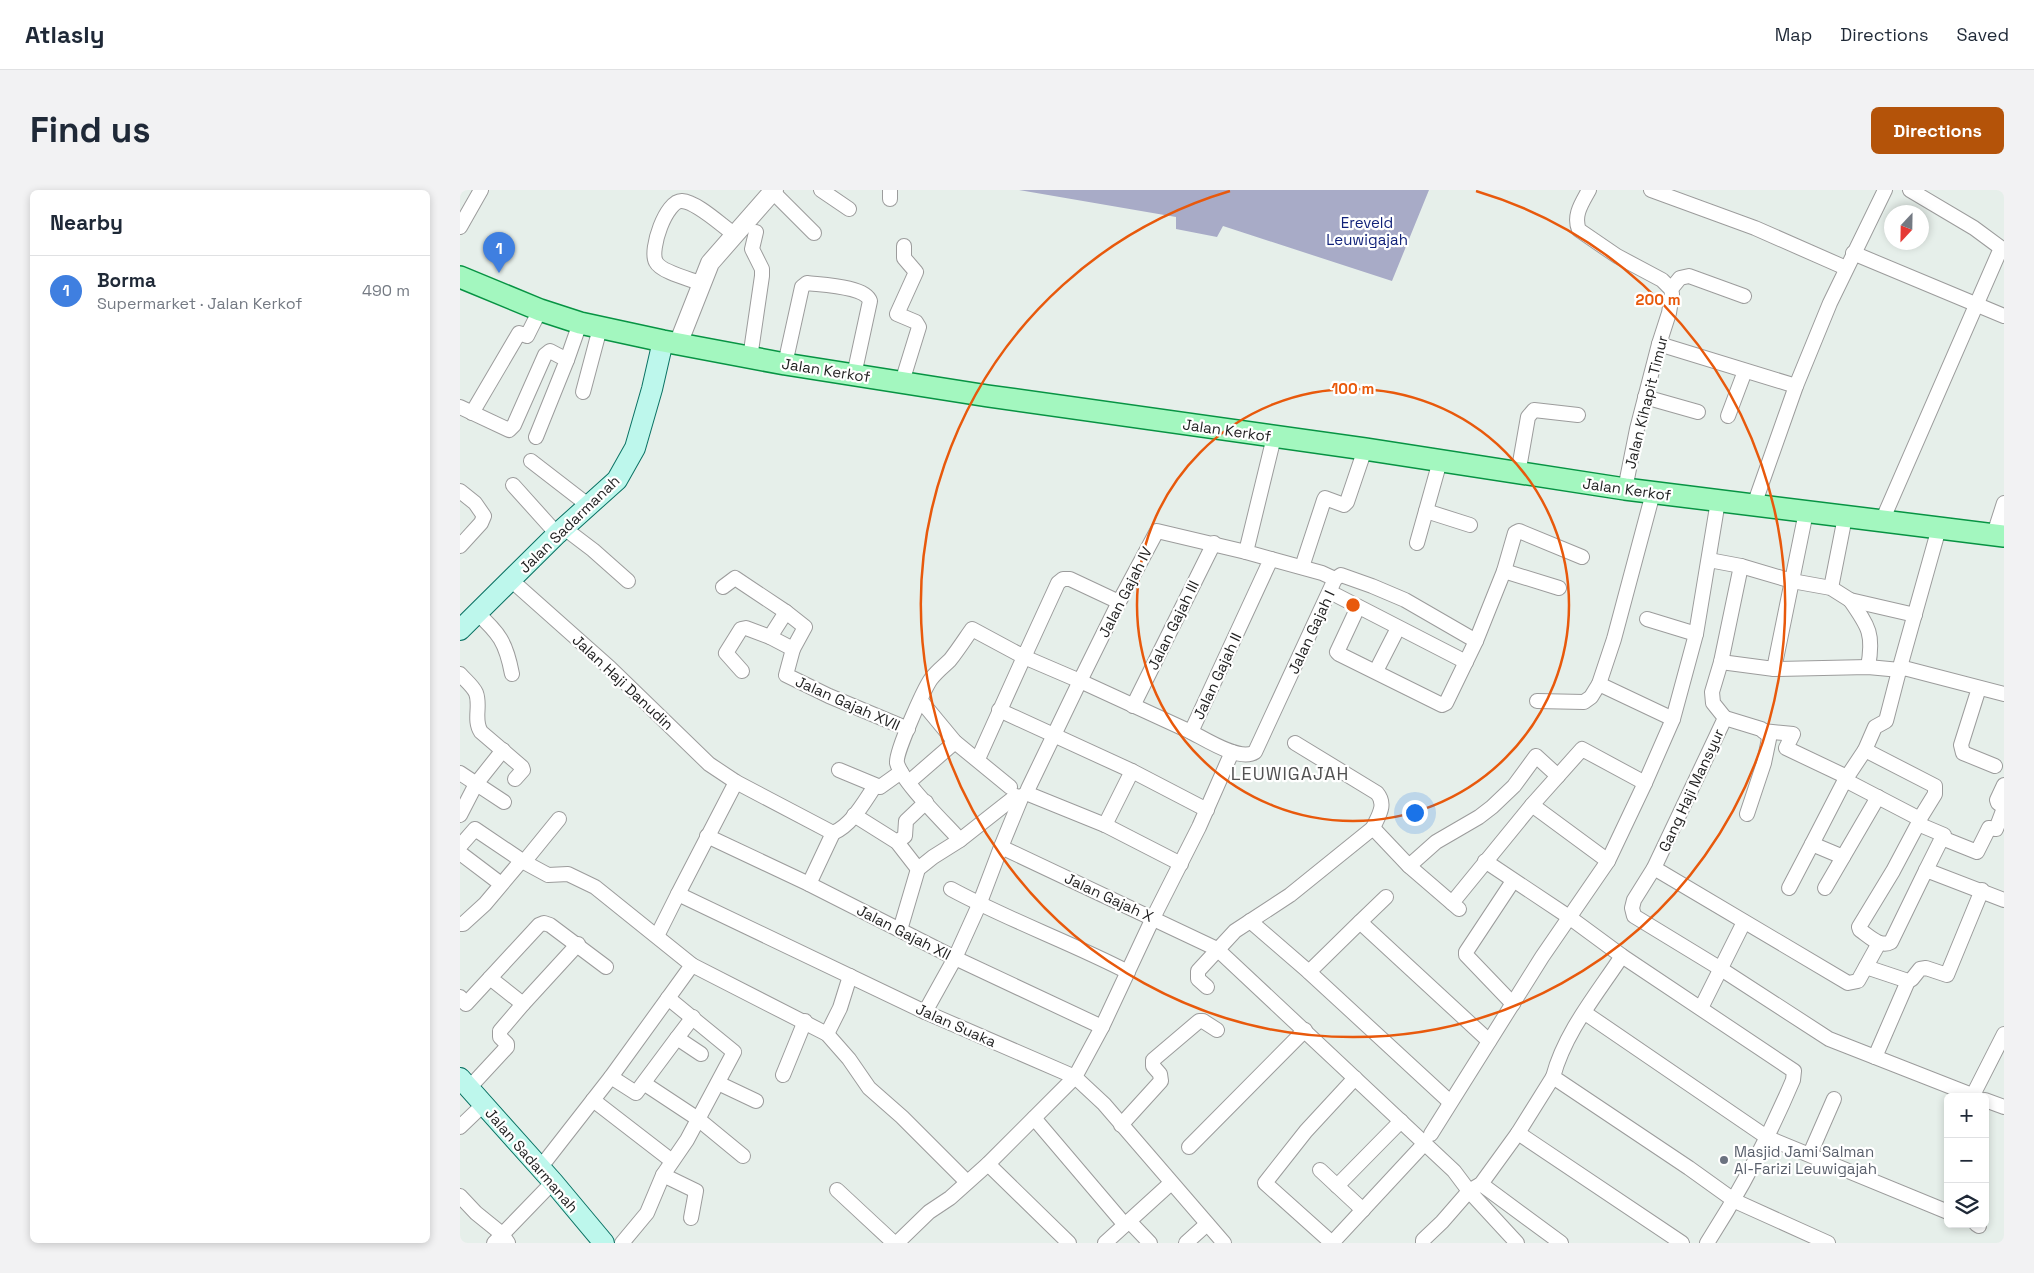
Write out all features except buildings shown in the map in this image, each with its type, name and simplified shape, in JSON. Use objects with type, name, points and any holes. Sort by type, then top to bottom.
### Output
[{"type":"main road","name":"Jalan Kerkof","points":[[460,277],[540,310],[590,326],[785,364],[1365,449],[1518,474],[1653,493],[1999,535]]},
{"type":"main road","name":"Jalan Sadarmanah","points":[[466,619],[511,580],[617,480],[635,448],[652,389],[670,343]]},
{"type":"main road","name":"Jalan Sadarmanah","points":[[464,1083],[547,1175],[604,1243]]},
{"type":"street","points":[[460,227],[481,190]]},
{"type":"street","points":[[821,190],[850,209]]},
{"type":"street","points":[[1589,190],[1577,215],[1578,230],[1617,256],[1662,280],[1671,289],[1680,278],[1689,276],[1744,296]]},
{"type":"street","points":[[1651,190],[1755,228],[1846,268]]},
{"type":"street","points":[[1754,505],[1796,386],[1830,303],[1885,190]]},
{"type":"street","points":[[1882,521],[2000,254],[2000,246],[1910,190]]},
{"type":"street","points":[[670,343],[710,263],[773,191],[814,233]]},
{"type":"street","points":[[700,283],[668,271],[660,267],[656,262],[654,255],[656,239],[671,206],[678,202],[693,204],[734,234]]},
{"type":"street","points":[[750,358],[762,276],[762,269],[752,249],[756,232]]},
{"type":"street","points":[[902,382],[919,327],[916,322],[897,314],[916,272],[904,258],[904,246]]},
{"type":"street","points":[[1853,253],[2004,316]]},
{"type":"street","points":[[785,364],[802,287],[806,283],[861,291],[869,298],[870,301],[854,374]]},
{"type":"street","name":"Jalan Kihapit Timur","points":[[1625,489],[1646,396],[1672,299],[1671,289]]},
{"type":"street","points":[[540,310],[527,336],[519,333],[466,410],[509,430],[514,425],[547,352],[567,360]]},
{"type":"street","points":[[536,437],[567,360],[590,326]]},
{"type":"street","points":[[583,392],[590,326]]},
{"type":"street","points":[[1659,344],[1796,386]]},
{"type":"street","points":[[1728,416],[1745,370]]},
{"type":"street","points":[[1646,396],[1698,412]]},
{"type":"street","points":[[1518,474],[1528,416],[1531,412],[1534,410],[1578,415]]},
{"type":"street","points":[[1274,437],[1246,552],[1302,567],[1332,586],[1358,607],[1466,662]]},
{"type":"street","points":[[1302,567],[1324,500],[1326,498],[1344,504],[1347,502],[1365,449]]},
{"type":"street","points":[[1417,543],[1440,461]]},
{"type":"street","points":[[531,462],[588,506]]},
{"type":"street","points":[[513,485],[561,531],[593,550],[628,581]]},
{"type":"street","points":[[460,491],[475,503],[484,516],[481,523],[460,546]]},
{"type":"street","points":[[1537,701],[1584,702],[1591,697],[1599,684],[1614,639],[1653,493]]},
{"type":"street","points":[[1355,1078],[1306,1131],[1265,1183],[1332,1243],[1427,1139],[1512,1004],[1608,861],[1674,719],[1696,634],[1718,501]]},
{"type":"street","points":[[1999,535],[2004,503]]},
{"type":"street","points":[[1426,511],[1470,525]]},
{"type":"street","points":[[1774,669],[1806,512]]},
{"type":"street","points":[[1831,588],[1845,517]]},
{"type":"street","points":[[1789,888],[1846,779],[1865,750],[1875,727],[1886,720],[1940,528]]},
{"type":"street","name":"Jalan Gajah IV","points":[[1080,680],[1157,531],[1246,552]]},
{"type":"street","points":[[1358,607],[1338,652],[1341,657],[1442,705],[1446,703],[1476,641],[1504,571],[1512,537],[1519,531],[1582,557]]},
{"type":"street","name":"Jalan Gajah III","points":[[1133,706],[1214,543]]},
{"type":"street","name":"Jalan Gajah II","points":[[921,702],[931,680],[960,647],[972,629],[1024,657],[1080,680],[1191,732],[1272,559]]},
{"type":"street","points":[[1709,560],[1741,566],[1792,581],[1831,588],[1850,600],[1916,616]]},
{"type":"street","name":"Gang Haji Mansyur","points":[[1721,969],[1634,916],[1632,908],[1634,900],[1654,868],[1725,718],[1713,703],[1712,692],[1721,662],[1741,566]]},
{"type":"street","points":[[1504,571],[1559,588]]},
{"type":"street","name":"Jalan Gajah I","points":[[1232,752],[1250,755],[1254,752],[1332,586],[1344,575],[1405,600],[1476,641]]},
{"type":"street","points":[[978,759],[1058,583],[1063,579],[1070,579],[1119,602]]},
{"type":"street","name":"Jalan Haji Danudin","points":[[511,580],[605,663],[709,764],[736,782],[833,833]]},
{"type":"street","points":[[723,587],[731,580],[738,580],[804,626],[804,632],[793,649],[770,637],[746,628],[741,629],[726,653],[742,671]]},
{"type":"street","points":[[1850,600],[1866,625],[1869,634],[1872,646],[1868,666]]},
{"type":"street","points":[[770,637],[786,612]]},
{"type":"street","points":[[466,619],[497,631],[504,644],[512,674]]},
{"type":"street","points":[[1647,619],[1696,634]]},
{"type":"street","points":[[1376,672],[1398,628]]},
{"type":"street","name":"Jalan Gajah XVII","points":[[793,649],[786,672],[788,677],[908,729]]},
{"type":"street","points":[[1721,662],[1774,669],[1868,666],[1900,669],[2004,694]]},
{"type":"street","points":[[460,674],[476,692],[478,727],[522,767],[523,770],[515,779]]},
{"type":"street","points":[[926,1012],[955,958],[979,905],[1002,847],[1020,792],[1055,735],[1080,680]]},
{"type":"street","points":[[1599,684],[1674,719]]},
{"type":"street","points":[[1979,688],[1961,749],[1963,753],[1995,766]]},
{"type":"street","points":[[960,840],[905,777],[897,758],[921,702],[955,742],[1020,792],[1105,825],[1181,864]]},
{"type":"street","points":[[999,710],[1132,771],[1207,810]]},
{"type":"street","points":[[1725,718],[1763,731],[1792,734],[1786,748],[1846,779],[1919,822],[1944,835],[1891,942],[1886,944],[1879,943],[1860,930],[1859,927],[1893,871],[1919,822],[1935,794],[1935,786],[1865,750]]},
{"type":"street","points":[[1747,814],[1769,745],[1767,734],[1763,731]]},
{"type":"street","points":[[837,1190],[895,1243],[928,1212],[950,1198],[988,1164],[1075,1077],[1102,1027],[1153,918],[1181,864],[1232,752],[1191,732]]},
{"type":"street","points":[[839,770],[875,786],[882,787],[905,777],[955,742]]},
{"type":"street","points":[[1208,987],[1198,979],[1197,975],[1198,971],[1217,949],[1235,931],[1290,895],[1373,828],[1383,805],[1378,793],[1295,744]]},
{"type":"street","points":[[1373,828],[1409,866],[1455,906],[1485,861],[1582,749],[1645,783]]},
{"type":"street","points":[[503,750],[476,784],[460,816],[462,820],[523,861],[548,875],[564,872],[595,887],[692,965],[805,1021],[827,1034],[849,1059],[869,1088],[902,1117],[967,1182]]},
{"type":"street","points":[[1409,866],[1436,842],[1480,817],[1492,807],[1514,786],[1536,756],[1558,776]]},
{"type":"street","points":[[1105,825],[1132,771]]},
{"type":"street","points":[[460,772],[504,802]]},
{"type":"street","points":[[657,936],[736,782]]},
{"type":"street","points":[[1942,838],[1977,852],[1989,828],[1996,829],[2004,808],[1997,800],[2004,785]]},
{"type":"street","points":[[809,884],[833,833],[854,816],[875,786]]},
{"type":"street","points":[[900,930],[918,869],[960,840],[1020,792]]},
{"type":"street","points":[[1825,888],[1878,798]]},
{"type":"street","points":[[898,842],[905,836],[906,820],[926,802]]},
{"type":"street","points":[[1532,806],[1608,861]]},
{"type":"street","points":[[854,816],[898,842],[918,869]]},
{"type":"street","points":[[460,924],[463,924],[485,904],[559,819]]},
{"type":"street","points":[[460,846],[475,829]]},
{"type":"street","name":"Jalan Gajah XII","points":[[708,836],[809,884],[955,958],[1102,1027]]},
{"type":"street","points":[[1812,844],[1843,857]]},
{"type":"street","name":"Jalan Gajah X","points":[[1002,847],[1217,949],[1401,1121],[1427,1139],[1454,1171],[1474,1187]]},
{"type":"street","points":[[460,853],[502,884]]},
{"type":"street","points":[[1485,861],[1794,1072],[1793,1080],[1768,1138],[1735,1201],[1707,1243]]},
{"type":"street","points":[[1654,868],[1848,983],[1858,981],[1879,943]]},
{"type":"street","points":[[1926,870],[2004,900]]},
{"type":"street","points":[[1512,1004],[1466,955],[1466,952],[1513,881]]},
{"type":"street","points":[[951,889],[979,905],[1101,958],[1128,972]]},
{"type":"street","points":[[1875,1057],[1908,981],[1920,969],[1926,968],[1946,975],[1982,890]]},
{"type":"street","name":"Jalan Suaka","points":[[678,894],[926,1012],[1075,1077],[1104,1104],[1224,1243]]},
{"type":"street","points":[[1309,972],[1386,897]]},
{"type":"street","points":[[1250,921],[1309,972],[1450,1102]]},
{"type":"street","points":[[1360,922],[1489,1041]]},
{"type":"street","points":[[1701,1008],[1744,922]]},
{"type":"street","points":[[460,997],[466,1004],[539,925],[544,923],[578,944],[606,967]]},
{"type":"street","points":[[464,1083],[507,1047],[508,1044],[500,1037],[500,1031],[578,944]]},
{"type":"street","points":[[1423,1243],[1423,1240],[1474,1187],[1518,1133],[1553,1077],[1562,1051],[1622,956]]},
{"type":"street","points":[[460,1196],[501,1240],[547,1175],[593,1100],[692,965]]},
{"type":"street","points":[[1866,967],[1908,981]]},
{"type":"street","points":[[1721,969],[1830,1040],[1968,1093]]},
{"type":"street","points":[[827,1034],[840,1008],[850,976]]},
{"type":"street","points":[[490,978],[523,1004]]},
{"type":"street","points":[[622,1243],[647,1213],[663,1175],[698,1119],[733,1055],[733,1050],[668,998]]},
{"type":"street","points":[[1585,1013],[1768,1138],[1944,1210]]},
{"type":"street","points":[[611,1077],[636,1093],[645,1084],[693,1017]]},
{"type":"street","points":[[783,1075],[805,1021]]},
{"type":"street","points":[[1121,1125],[1161,1081],[1160,1074],[1152,1066],[1153,1060],[1199,1021],[1208,1023],[1217,1030]]},
{"type":"street","points":[[1189,1148],[1305,1030]]},
{"type":"street","points":[[1980,1093],[2004,1034]]},
{"type":"street","points":[[677,1038],[701,1054]]},
{"type":"street","points":[[1553,1077],[1735,1201],[1828,1243]]},
{"type":"street","points":[[718,1082],[756,1101]]},
{"type":"street","points":[[645,1084],[698,1119],[743,1156]]},
{"type":"street","points":[[1810,1154],[1834,1099]]},
{"type":"street","points":[[593,1100],[672,1161]]},
{"type":"street","points":[[1989,1101],[2004,1107]]},
{"type":"street","points":[[460,1127],[484,1104]]},
{"type":"street","points":[[1034,1118],[1127,1223],[1150,1243]]},
{"type":"street","points":[[1337,1186],[1401,1121]]},
{"type":"street","points":[[1518,1133],[1682,1243]]},
{"type":"street","points":[[988,1164],[1069,1243]]},
{"type":"street","points":[[1320,1170],[1362,1210]]},
{"type":"street","points":[[663,1175],[696,1191],[691,1218]]},
{"type":"street","points":[[1105,1243],[1171,1183]]},
{"type":"street","points":[[1474,1187],[1517,1243]]},
{"type":"street","points":[[1474,1187],[1561,1243]]},
{"type":"street","points":[[1186,1243],[1207,1224]]},
{"type":"green space","name":"Ereveld Leuwigajah","points":[[1019,190],[1429,190],[1392,281],[1223,226],[1217,237],[1176,229],[1176,217]]},
{"type":"place","name":"Borma","points":[[499,273]]},
{"type":"place","name":"Masjid Jami Salman Al-Farizi Leuwigajah","points":[[1724,1160]]},
{"type":"district","name":"LEUWIGAJAH","points":[[1290,773]]}]
